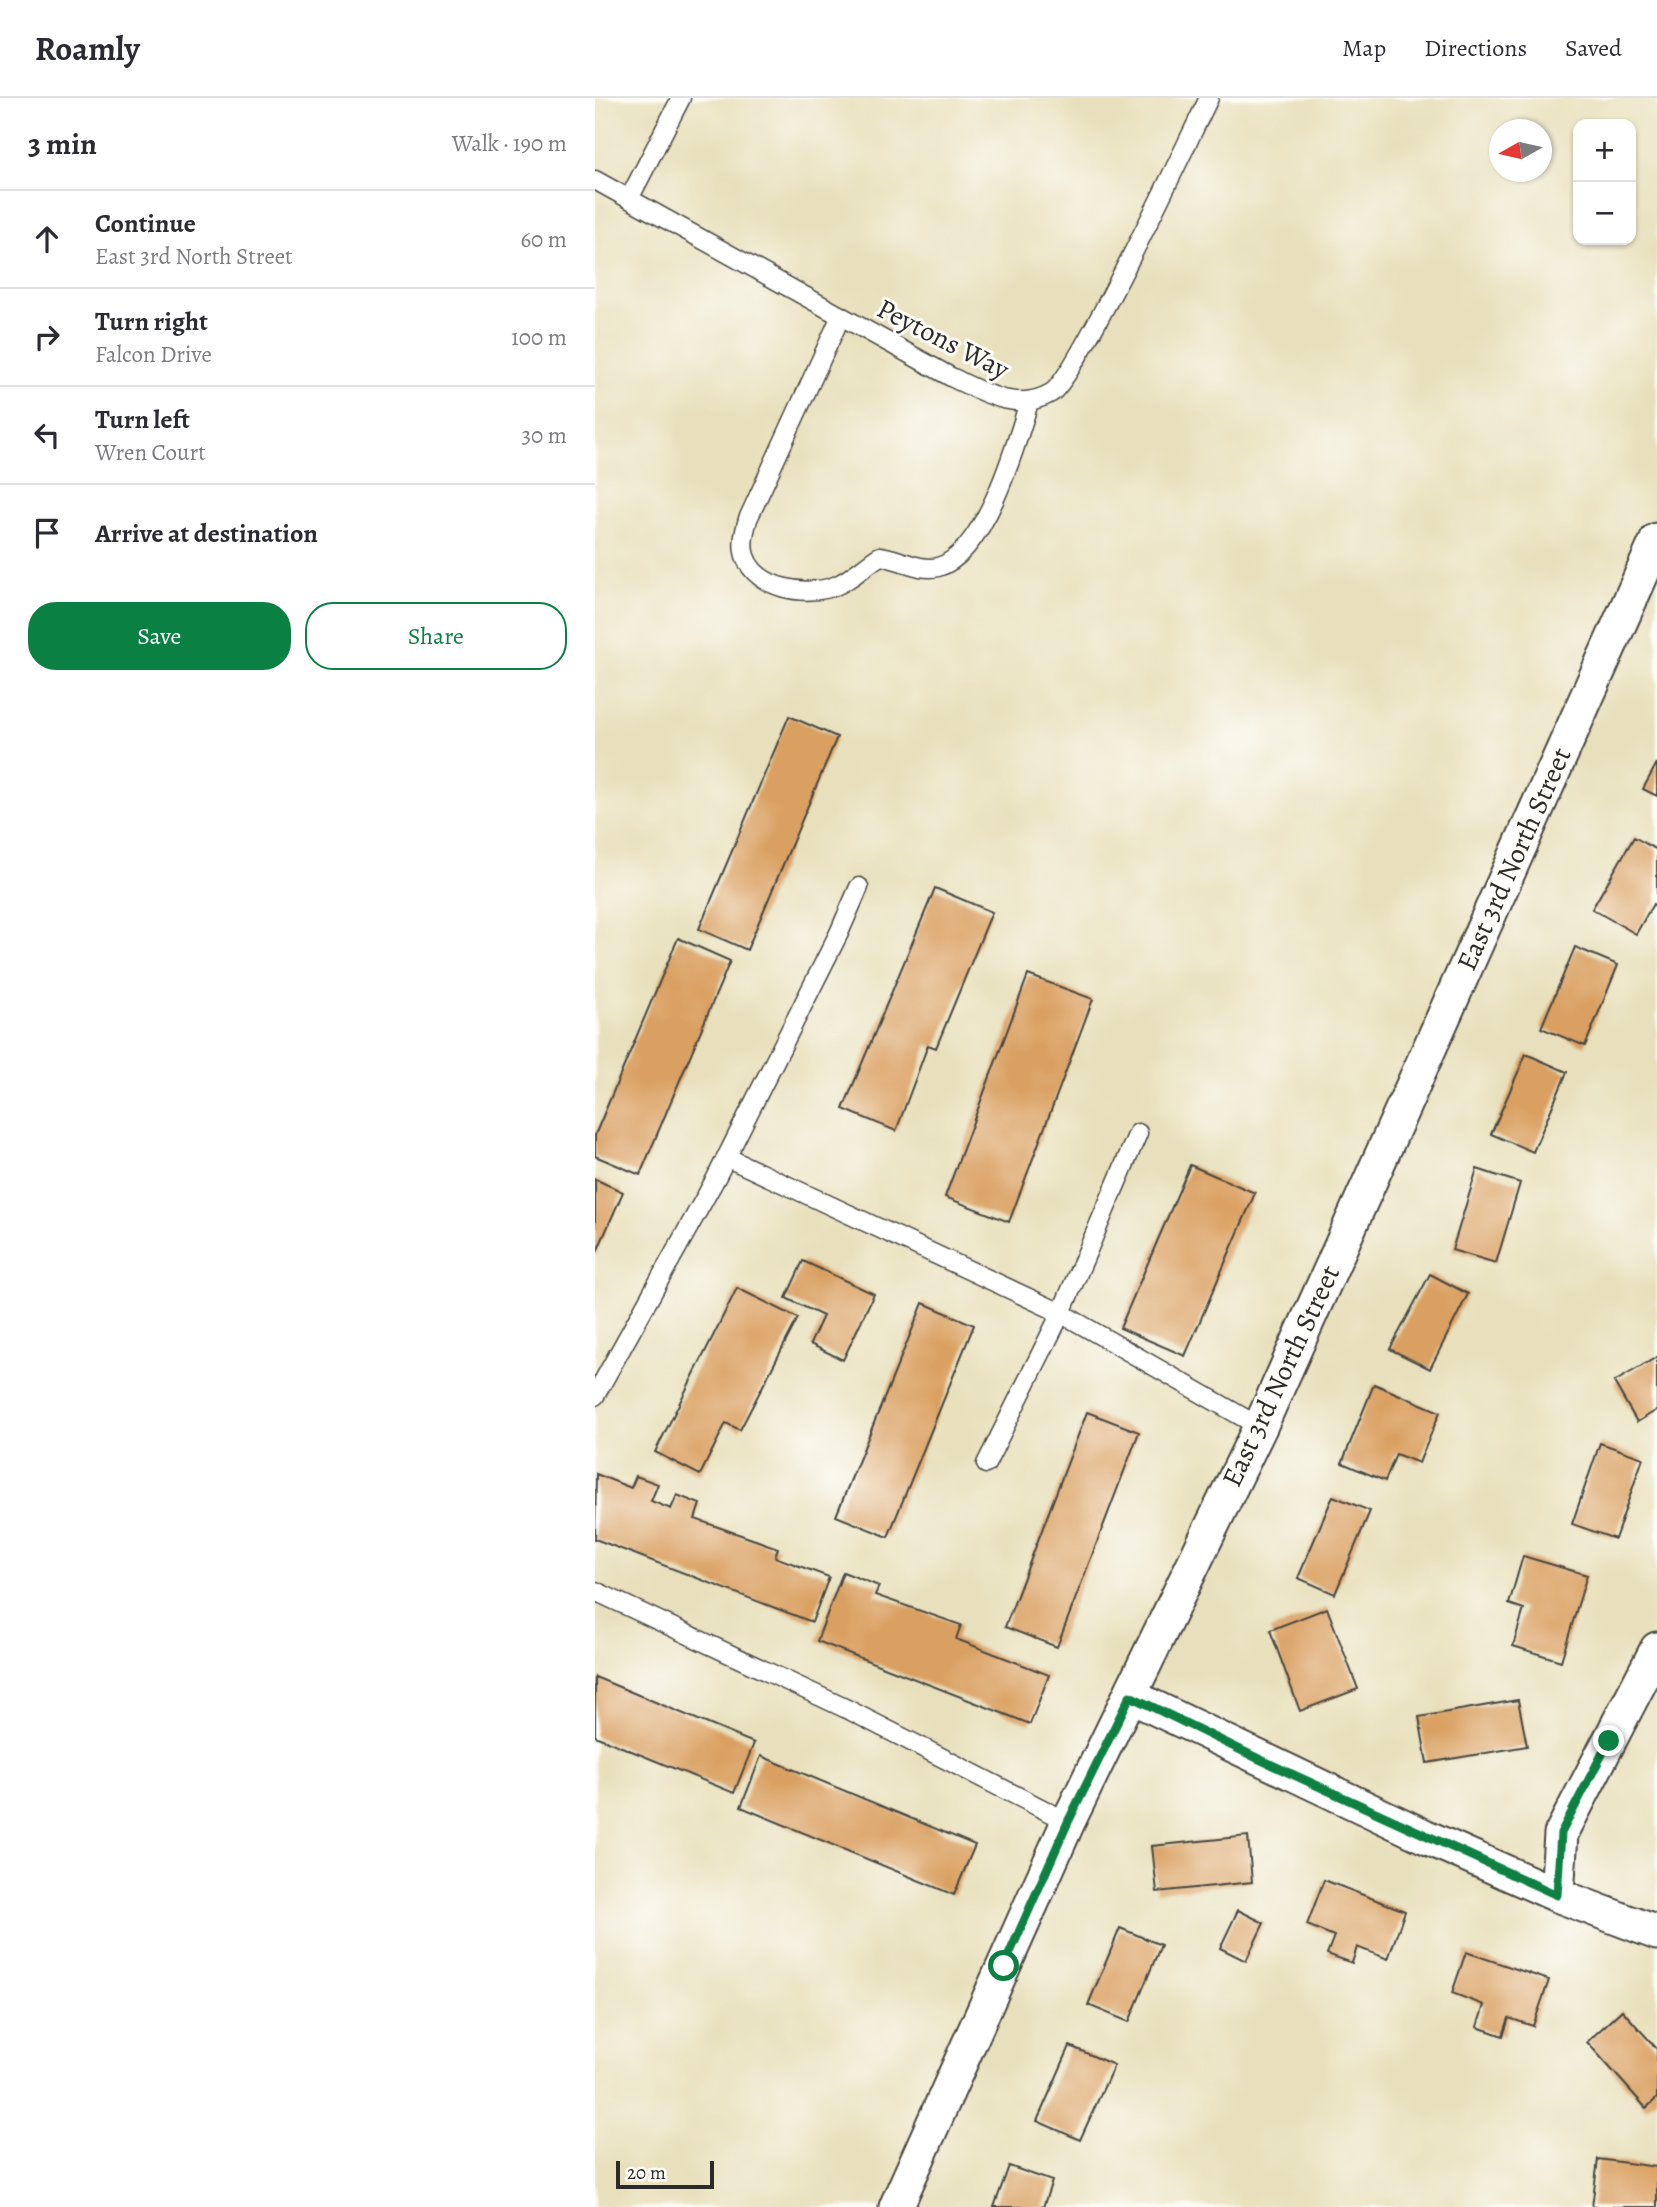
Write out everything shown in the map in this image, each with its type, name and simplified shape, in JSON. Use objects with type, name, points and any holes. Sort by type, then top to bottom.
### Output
[{"type":"street","name":"East 3rd North Street","points":[[896,2207],[1068,1822],[1260,1427],[1657,540]]},
{"type":"street","points":[[1557,1895],[1561,1833],[1657,1649]]},
{"type":"street","points":[[1130,1696],[1259,1759],[1557,1895],[1657,1933]]},
{"type":"lane","points":[[629,199],[681,98]]},
{"type":"lane","name":"Peytons Way","points":[[595,180],[1000,400],[1030,402],[1054,392],[1083,347],[1209,98]]},
{"type":"lane","points":[[841,316],[748,519],[743,537],[744,555],[753,572],[776,586],[807,591],[835,586],[880,556],[935,568],[953,561],[967,548],[1007,474],[1030,402]]},
{"type":"lane","points":[[595,1396],[726,1157],[839,933],[859,887]]},
{"type":"lane","points":[[986,1464],[1061,1313],[1138,1133]]},
{"type":"lane","points":[[726,1157],[1061,1313],[1260,1427]]},
{"type":"lane","points":[[595,1591],[849,1710],[1068,1822]]},
{"type":"building","points":[[789,716],[837,737],[747,950],[699,929]]},
{"type":"building","points":[[1657,763],[1657,796],[1643,789]]},
{"type":"building","points":[[1634,837],[1657,850],[1657,907],[1653,904],[1636,934],[1592,909]]},
{"type":"building","points":[[935,888],[992,912],[936,1048],[928,1045],[896,1131],[843,1109]]},
{"type":"building","points":[[678,938],[730,961],[640,1175],[595,1156],[595,1135]]},
{"type":"building","points":[[1575,947],[1618,965],[1585,1046],[1541,1028]]},
{"type":"building","points":[[1028,975],[1093,999],[1009,1222],[945,1197]]},
{"type":"building","points":[[1526,1054],[1567,1072],[1533,1152],[1491,1134]]},
{"type":"building","points":[[1190,1165],[1255,1193],[1185,1356],[1120,1328]]},
{"type":"building","points":[[1477,1169],[1520,1183],[1496,1263],[1452,1250]]},
{"type":"building","points":[[595,1179],[623,1192],[595,1256]]},
{"type":"building","points":[[803,1261],[874,1294],[843,1360],[810,1344],[823,1316],[786,1298]]},
{"type":"building","points":[[1430,1274],[1468,1294],[1430,1369],[1390,1349]]},
{"type":"building","points":[[737,1288],[798,1318],[740,1430],[726,1423],[700,1475],[655,1452]]},
{"type":"building","points":[[923,1303],[974,1325],[888,1537],[836,1516]]},
{"type":"building","points":[[1657,1357],[1657,1410],[1637,1422],[1614,1382]]},
{"type":"building","points":[[1374,1384],[1440,1412],[1419,1463],[1396,1454],[1385,1481],[1342,1463]]},
{"type":"building","points":[[1087,1412],[1139,1432],[1057,1647],[1005,1627]]},
{"type":"building","points":[[1600,1443],[1643,1458],[1615,1539],[1572,1524]]},
{"type":"building","points":[[596,1474],[631,1488],[636,1476],[658,1484],[651,1501],[671,1509],[677,1495],[700,1504],[695,1519],[778,1548],[775,1557],[829,1577],[812,1622],[595,1539]]},
{"type":"building","points":[[1333,1496],[1370,1511],[1335,1594],[1298,1578]]},
{"type":"building","points":[[1523,1556],[1587,1575],[1561,1661],[1513,1646],[1524,1609],[1509,1604]]},
{"type":"building","points":[[843,1572],[879,1586],[875,1595],[961,1625],[956,1639],[1049,1675],[1030,1724],[817,1641]]},
{"type":"building","points":[[1327,1608],[1358,1689],[1300,1711],[1270,1630]]},
{"type":"building","points":[[595,1677],[754,1743],[734,1793],[595,1736]]},
{"type":"building","points":[[1518,1700],[1527,1746],[1427,1763],[1419,1717]]},
{"type":"building","points":[[761,1756],[975,1845],[954,1895],[741,1807]]},
{"type":"building","points":[[1248,1836],[1252,1882],[1157,1892],[1152,1846]]},
{"type":"building","points":[[1324,1880],[1405,1911],[1388,1959],[1357,1947],[1352,1963],[1327,1954],[1334,1936],[1307,1925]]},
{"type":"building","points":[[1238,1910],[1264,1923],[1246,1961],[1220,1948]]},
{"type":"building","points":[[1120,1928],[1161,1945],[1129,2022],[1088,2005]]},
{"type":"building","points":[[1466,1952],[1549,1980],[1533,2026],[1509,2018],[1503,2036],[1477,2027],[1484,2005],[1452,1993]]},
{"type":"building","points":[[1622,2010],[1657,2049],[1657,2098],[1646,2108],[1587,2042]]},
{"type":"building","points":[[1070,2046],[1114,2065],[1080,2140],[1037,2121]]},
{"type":"building","points":[[1598,2159],[1657,2167],[1657,2207],[1592,2207]]},
{"type":"building","points":[[1009,2166],[1052,2181],[1043,2207],[994,2207]]},
{"type":"route","points":[[1004,1966],[1068,1822],[1130,1696],[1259,1759],[1364,1805],[1424,1836],[1557,1895],[1561,1833],[1609,1741]]}]
